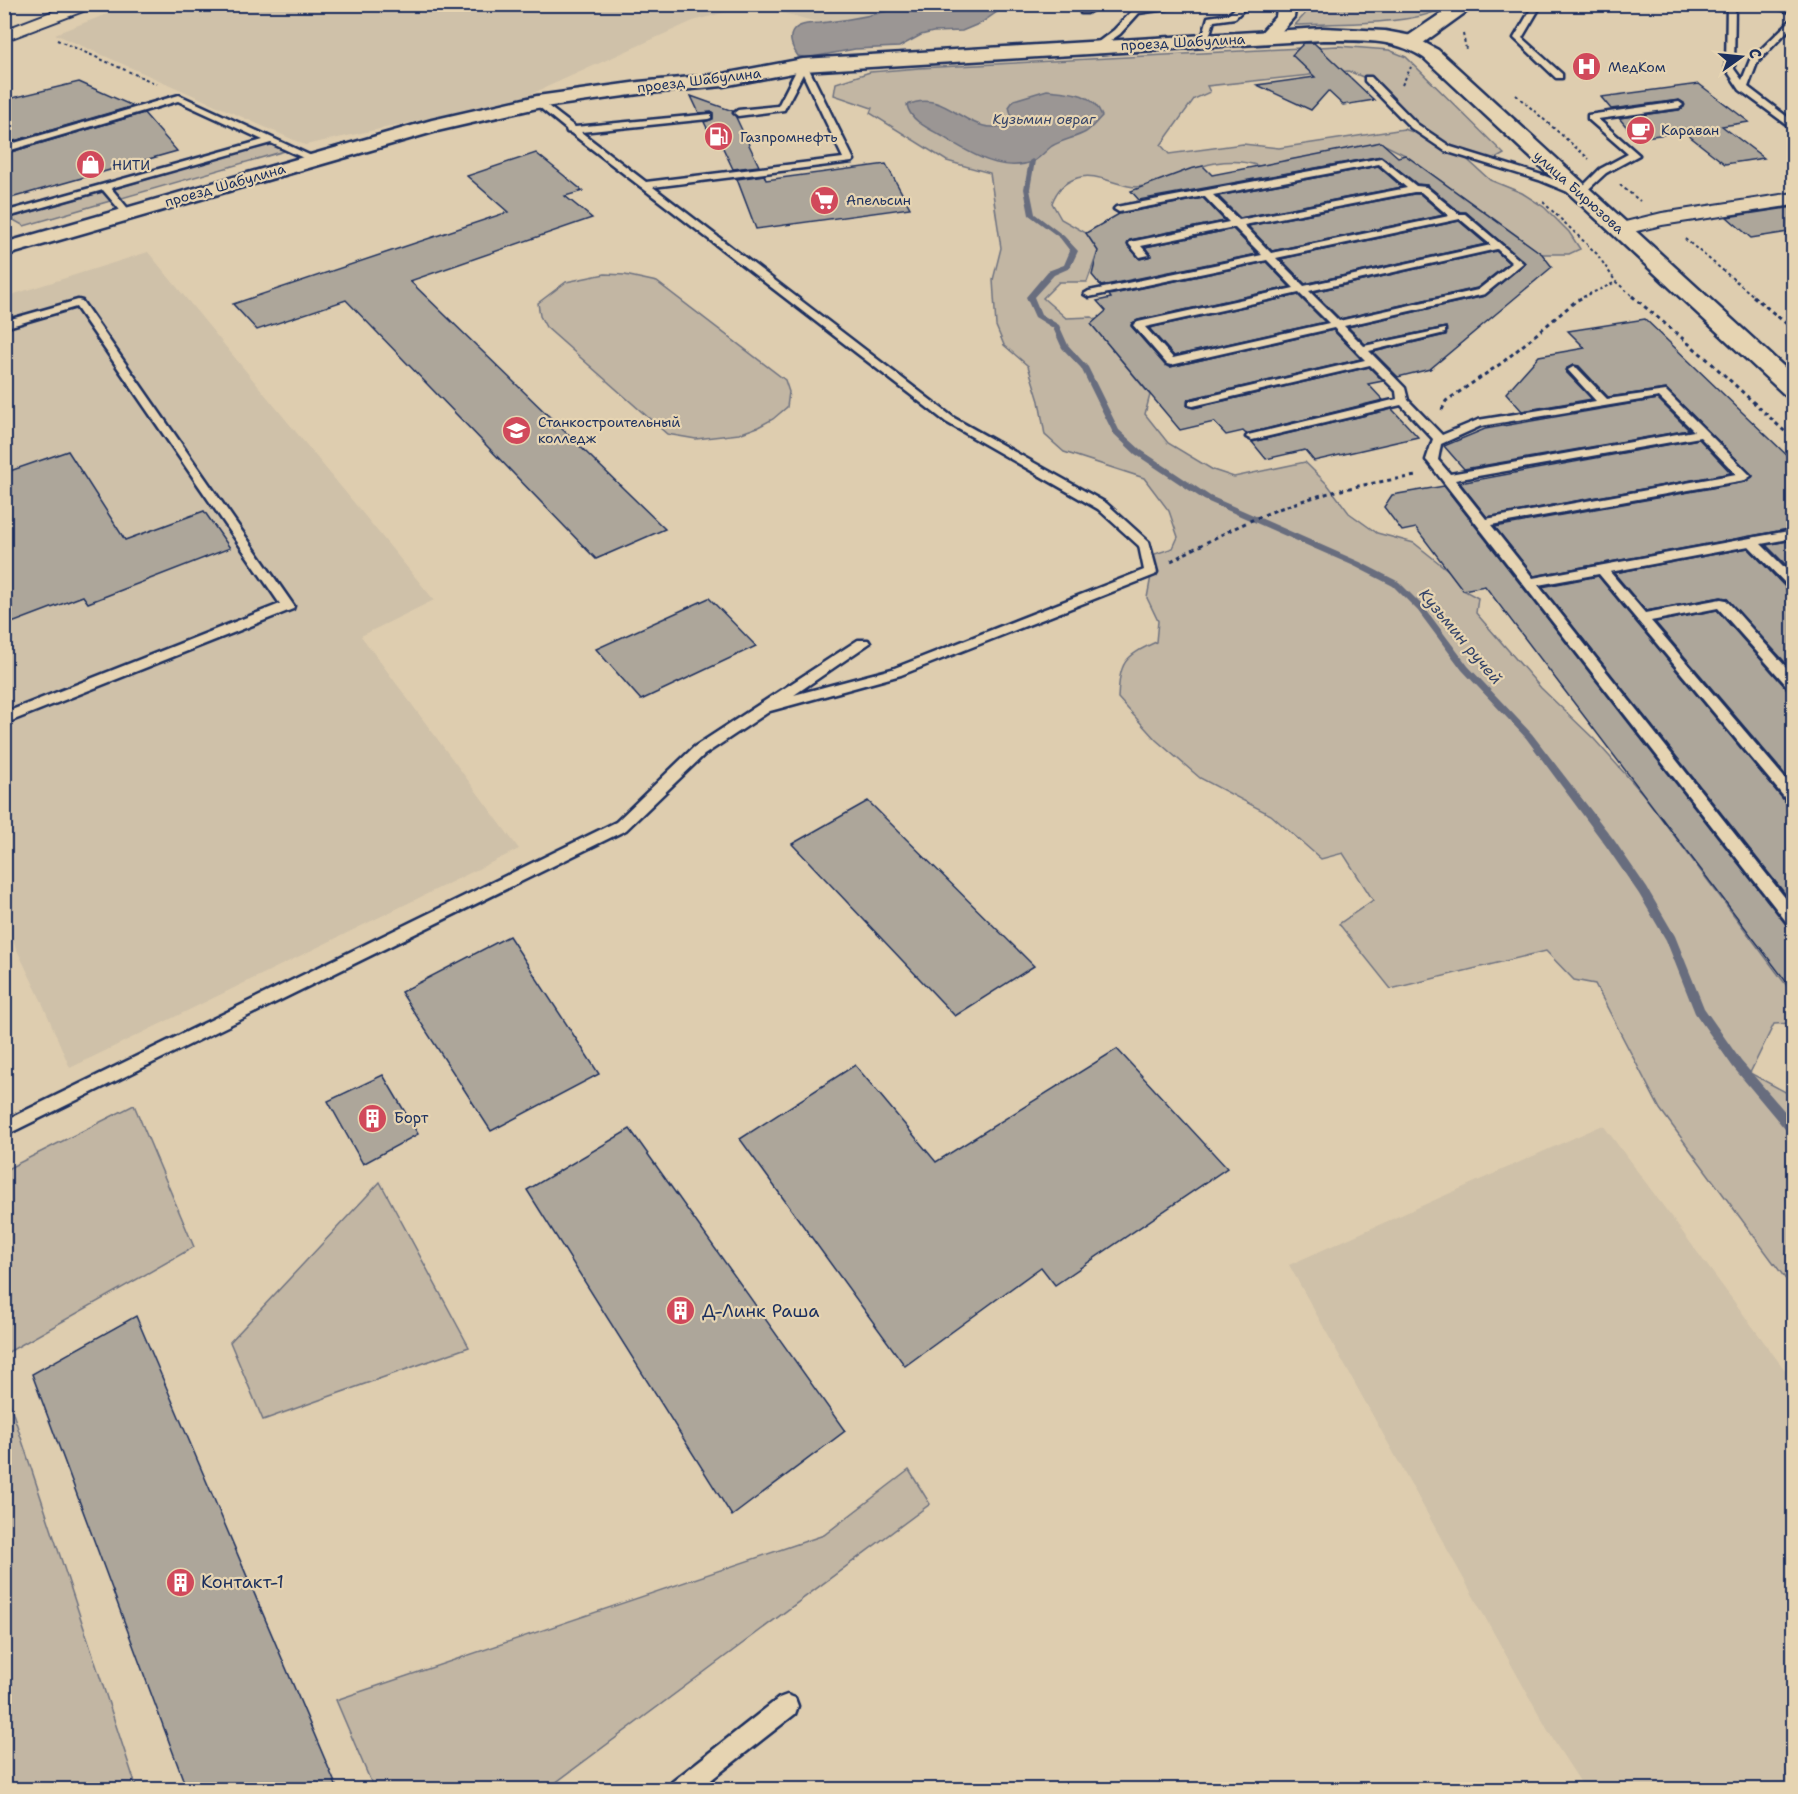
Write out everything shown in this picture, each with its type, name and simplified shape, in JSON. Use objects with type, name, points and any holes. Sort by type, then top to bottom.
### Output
[{"type":"main road","points":[[1266,37],[1286,17],[1287,4]]},
{"type":"main road","points":[[1412,42],[1468,4]]},
{"type":"main road","name":"проезд Шабулина","points":[[6,247],[432,126],[537,102],[639,88],[723,80],[803,65],[1097,46],[1206,34],[1266,37],[1356,34],[1412,42]]},
{"type":"main road","name":"улица Бирюзова","points":[[1412,42],[1431,54],[1794,390]]},
{"type":"street","points":[[5,36],[88,4]]},
{"type":"street","points":[[1620,230],[1662,219],[1794,199]]},
{"type":"lane","points":[[1084,11],[1098,4]]},
{"type":"lane","points":[[1206,34],[1211,19],[1232,16],[1245,4]]},
{"type":"lane","points":[[1538,4],[1518,38],[1560,76]]},
{"type":"lane","points":[[1731,4],[1730,69],[1743,88],[1794,127]]},
{"type":"lane","points":[[1768,4],[1794,11]]},
{"type":"lane","points":[[1097,46],[1117,32],[1137,11],[1190,5],[1196,9]]},
{"type":"lane","points":[[1743,88],[1753,62],[1794,19]]},
{"type":"lane","points":[[1202,21],[1206,34]]},
{"type":"lane","points":[[738,113],[781,108],[803,65]]},
{"type":"lane","points":[[642,185],[849,160],[803,65]]},
{"type":"lane","points":[[1368,79],[1414,126],[1448,149],[1542,178],[1580,194],[1603,171],[1634,154],[1591,117],[1679,105]]},
{"type":"lane","points":[[4,149],[179,98],[315,160]]},
{"type":"lane","points":[[537,102],[570,130],[950,420],[1102,506],[1145,545],[1151,572],[897,672],[767,707]]},
{"type":"lane","points":[[570,130],[708,117]]},
{"type":"lane","points":[[4,214],[272,140]]},
{"type":"lane","points":[[1119,209],[1381,161],[1414,189]]},
{"type":"lane","points":[[105,187],[127,213]]},
{"type":"lane","points":[[1144,255],[1134,244],[1414,189],[1423,189],[1457,217]]},
{"type":"lane","points":[[1206,194],[1401,390],[1403,401],[1436,436],[1432,460],[1794,921]]},
{"type":"lane","points":[[1089,294],[1462,216],[1499,246],[1518,263],[1481,292],[1170,362],[1138,325],[1499,246]]},
{"type":"lane","points":[[4,326],[78,303],[288,606],[4,719]]},
{"type":"lane","points":[[1361,350],[1441,331]]},
{"type":"lane","points":[[1193,403],[1372,361]]},
{"type":"lane","points":[[1573,370],[1604,403]]},
{"type":"lane","points":[[1436,436],[1478,423],[1662,393],[1745,476],[1483,524]]},
{"type":"lane","points":[[1252,437],[1403,401]]},
{"type":"lane","points":[[1444,475],[1703,433]]},
{"type":"lane","points":[[1529,584],[1794,534]]},
{"type":"lane","points":[[1752,542],[1794,585]]},
{"type":"lane","points":[[1602,570],[1794,800]]},
{"type":"lane","points":[[1642,618],[1721,603],[1794,685]]},
{"type":"lane","points":[[4,1129],[621,826],[699,752],[863,643]]},
{"type":"lane","points":[[680,1790],[787,1706]]},
{"type":"path","points":[[1540,200],[1597,254],[1616,282],[1707,359],[1794,440]]},
{"type":"path","points":[[1436,436],[1446,401],[1503,362],[1577,300],[1616,282]]},
{"type":"path","points":[[1151,572],[1241,525],[1316,497],[1386,480],[1444,475]]},
{"type":"shaded area","points":[[133,4],[751,5],[693,21],[520,99],[305,145],[55,34]]},
{"type":"shaded area","points":[[1302,4],[1445,5],[1434,12],[1418,17],[1397,20],[1295,25],[1305,14]]},
{"type":"shaded area","points":[[753,5],[894,5],[847,30]]},
{"type":"shaded area","points":[[1338,46],[1389,50],[1406,57],[1504,154],[1490,162],[1460,153],[1490,180],[1522,193],[1544,207],[1569,232],[1580,249],[1569,254],[1542,254],[1405,155],[1381,143],[1259,166],[1243,162],[1214,163],[1136,187],[1085,176],[1064,185],[1052,203],[1061,219],[1086,233],[1098,251],[1087,282],[1059,282],[1043,298],[1066,318],[1092,317],[1096,320],[1092,325],[1150,395],[1145,414],[1168,443],[1213,470],[1234,477],[1305,462],[1328,485],[1349,513],[1377,533],[1414,543],[1449,571],[1463,590],[1478,598],[1476,613],[1541,688],[1594,739],[1643,794],[1793,994],[1793,1023],[1774,1024],[1750,1073],[1793,1096],[1793,1289],[1660,1109],[1595,984],[1574,980],[1546,951],[1391,989],[1339,924],[1373,900],[1343,853],[1321,859],[1271,815],[1200,778],[1156,740],[1118,698],[1120,676],[1125,662],[1136,652],[1156,642],[1158,621],[1147,598],[1155,554],[1173,548],[1178,537],[1169,511],[1144,478],[1064,452],[1045,435],[1039,401],[1028,366],[1004,345],[996,326],[993,280],[1001,248],[990,173],[947,161],[870,113],[872,108],[834,95],[836,83],[870,72]],"holes":[[[1348,71],[1368,79],[1425,136],[1404,129],[1279,148],[1243,144],[1169,154],[1161,145],[1194,99],[1210,92],[1207,86]]]},
{"type":"shaded area","points":[[272,143],[288,150],[122,198],[114,189]]},
{"type":"shaded area","points":[[102,192],[110,201],[24,226],[10,218]]},
{"type":"shaded area","points":[[148,252],[434,600],[361,636],[519,849],[70,1068],[5,925],[5,297]]},
{"type":"shaded area","points":[[605,274],[625,275],[657,282],[785,380],[789,392],[787,407],[773,419],[739,434],[696,439],[667,434],[546,327],[540,316],[538,303],[566,282]]},
{"type":"shaded area","points":[[134,1105],[194,1247],[5,1354],[5,1170]]},
{"type":"shaded area","points":[[1603,1125],[1793,1381],[1793,1789],[1585,1789],[1555,1743],[1289,1265]]},
{"type":"shaded area","points":[[380,1182],[469,1347],[263,1420],[230,1342]]},
{"type":"shaded area","points":[[5,1389],[137,1789],[5,1789]]},
{"type":"shaded area","points":[[909,1470],[930,1504],[547,1789],[374,1789],[336,1700],[824,1535]]},
{"type":"water","points":[[908,5],[1007,5],[981,23],[962,31],[933,32],[921,35],[899,47],[855,49],[807,58],[798,56],[794,50],[792,33],[803,25],[865,16]]},
{"type":"water","name":"Кузьмин овраг","points":[[1047,90],[1072,93],[1087,98],[1098,108],[1102,116],[1086,132],[1056,144],[1039,158],[1022,165],[997,163],[973,154],[920,123],[912,115],[907,105],[922,101],[935,103],[971,121],[984,126],[997,127],[1013,122],[1009,107],[1014,100]]},
{"type":"building","points":[[1304,43],[1314,43],[1374,100],[1343,105],[1328,91],[1311,110],[1257,85],[1315,77],[1292,55]]},
{"type":"building","points":[[79,82],[133,106],[4,144],[4,100]]},
{"type":"building","points":[[1699,84],[1749,122],[1722,126],[1764,158],[1725,164],[1684,132],[1636,138],[1619,118],[1679,110],[1684,107],[1684,103],[1679,100],[1611,109],[1601,97]]},
{"type":"building","points":[[691,96],[733,111],[759,166],[733,169],[721,144],[714,142],[704,122],[713,119],[713,112],[699,113]]},
{"type":"building","points":[[144,113],[177,151],[4,200],[4,154]]},
{"type":"building","points":[[1381,142],[1398,157],[1405,155],[1542,254],[1552,267],[1430,369],[1398,377],[1373,352],[1446,335],[1446,327],[1365,344],[1348,327],[1485,296],[1525,263],[1466,212],[1460,212],[1427,185],[1417,184],[1381,156],[1139,200],[1131,191],[1203,166],[1212,175]]},
{"type":"building","name":"Станкостроительный колледж","points":[[536,153],[583,191],[565,196],[592,218],[410,281],[665,529],[596,559],[346,300],[257,330],[233,304],[508,212],[467,176]]},
{"type":"building","name":"Апельсин","points":[[886,164],[910,208],[756,229],[737,179],[764,175],[766,180]]},
{"type":"building","points":[[1378,166],[1402,187],[1240,218],[1218,196]]},
{"type":"building","points":[[1420,194],[1444,215],[1272,251],[1248,226]]},
{"type":"building","points":[[1203,198],[1225,221],[1130,240],[1127,245],[1140,259],[1151,256],[1145,247],[1233,229],[1257,254],[1101,286],[1092,275],[1098,251],[1086,233],[1119,214]]},
{"type":"building","points":[[1794,207],[1794,231],[1751,238],[1727,217]]},
{"type":"building","points":[[1459,221],[1486,244],[1305,284],[1281,259]]},
{"type":"building","points":[[1496,251],[1509,263],[1477,288],[1340,319],[1313,292]]},
{"type":"building","points":[[1266,262],[1290,287],[1138,320],[1131,326],[1165,365],[1170,367],[1333,330],[1361,359],[1188,399],[1187,406],[1194,408],[1369,367],[1383,381],[1368,384],[1383,400],[1246,434],[1243,431],[1226,435],[1214,422],[1180,430],[1091,324],[1106,311],[1097,301],[1111,298],[1109,295]]},
{"type":"building","points":[[1298,295],[1325,322],[1174,356],[1149,328]]},
{"type":"building","points":[[1645,319],[1794,462],[1794,528],[1534,576],[1495,527],[1745,482],[1753,476],[1666,389],[1608,397],[1579,366],[1574,365],[1567,368],[1566,372],[1592,399],[1522,411],[1506,393],[1539,356],[1585,348],[1568,331]]},
{"type":"building","points":[[1658,399],[1689,430],[1464,469],[1444,446],[1485,429]]},
{"type":"building","points":[[1392,409],[1418,437],[1314,461],[1305,450],[1266,459],[1252,442]]},
{"type":"building","points":[[1699,439],[1731,473],[1487,517],[1460,483]]},
{"type":"building","points":[[68,451],[125,540],[204,511],[230,548],[88,603],[83,596],[4,626],[4,473]]},
{"type":"building","points":[[1444,486],[1787,926],[1794,929],[1794,992],[1485,586],[1463,590],[1416,528],[1402,531],[1384,507],[1392,495]]},
{"type":"building","points":[[1794,540],[1794,573],[1766,545]]},
{"type":"building","points":[[1748,548],[1788,590],[1794,591],[1794,672],[1726,598],[1646,611],[1614,573]]},
{"type":"building","points":[[1598,576],[1787,804],[1794,806],[1794,905],[1542,587]]},
{"type":"building","points":[[709,598],[756,646],[641,700],[596,649]]},
{"type":"building","points":[[1717,610],[1787,689],[1794,691],[1794,785],[1655,622]]},
{"type":"building","points":[[868,801],[1034,966],[955,1016],[792,844]]},
{"type":"building","points":[[509,936],[599,1074],[491,1131],[401,992]]},
{"type":"building","points":[[1117,1049],[1227,1168],[1055,1285],[1041,1267],[905,1366],[740,1139],[855,1065],[936,1162]]},
{"type":"building","name":"Борт","points":[[383,1075],[418,1134],[363,1164],[328,1101]]},
{"type":"building","name":"Д-Линк Раша","points":[[630,1129],[845,1431],[732,1516],[527,1190]]},
{"type":"building","name":"Контакт-1","points":[[136,1316],[338,1790],[187,1790],[32,1374]]},
{"type":"waterway","name":"Кузьмин ручей","points":[[1032,161],[1027,189],[1032,215],[1062,237],[1074,251],[1067,266],[1051,273],[1030,297],[1038,315],[1056,327],[1065,346],[1084,367],[1116,431],[1138,452],[1207,498],[1357,564],[1396,584],[1421,609],[1465,668],[1529,736],[1610,843],[1643,891],[1671,939],[1699,1010],[1737,1064],[1794,1131]]},
{"type":"place","name":"МедКом","points":[[1587,67]]},
{"type":"place","name":"Караван","points":[[1640,130]]},
{"type":"place","name":"Газпромнефть","points":[[719,137]]},
{"type":"place","name":"НИТИ","points":[[91,165]]},
{"type":"place","name":"Апельсин","points":[[825,200]]},
{"type":"place","name":"Станкостроительный колледж","points":[[517,430]]},
{"type":"place","name":"Борт","points":[[373,1118]]},
{"type":"place","name":"Д-Линк Раша","points":[[681,1311]]},
{"type":"place","name":"Контакт-1","points":[[180,1582]]}]
